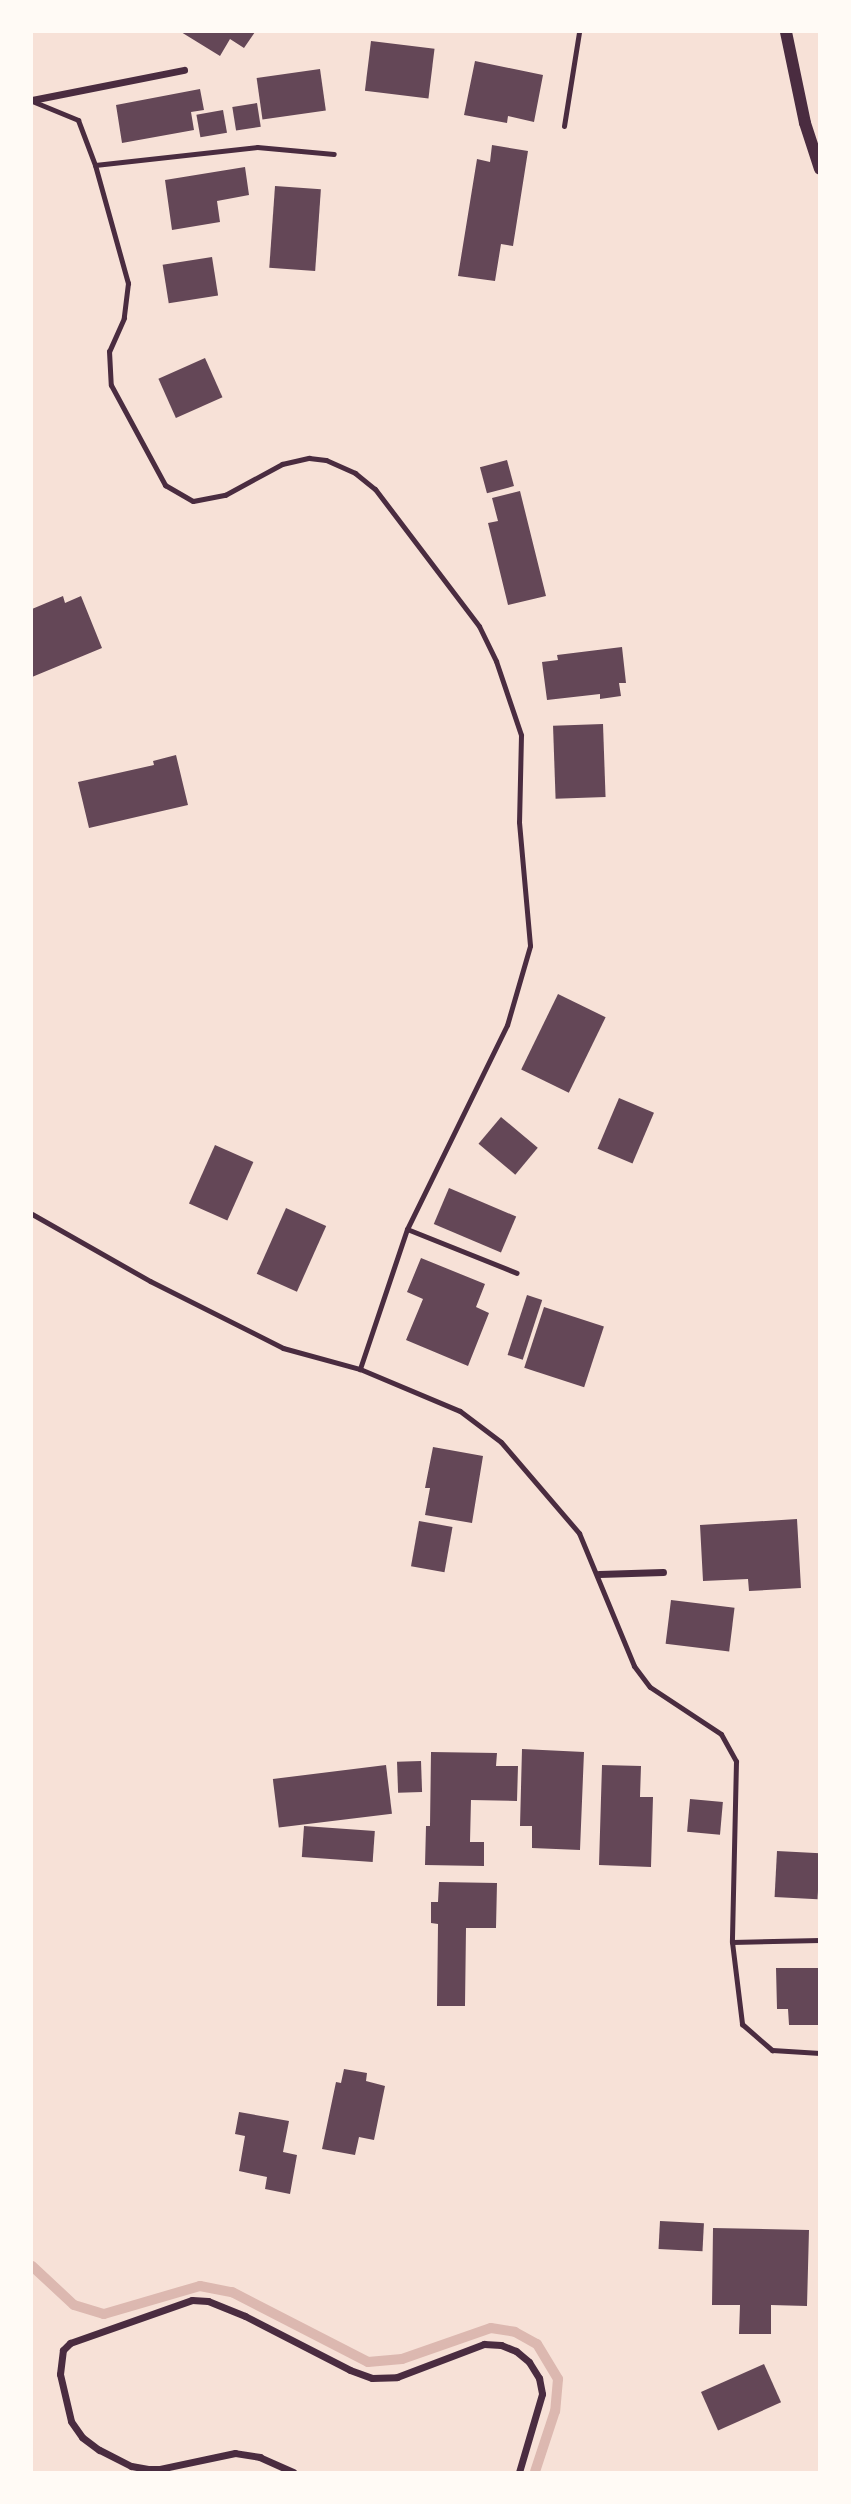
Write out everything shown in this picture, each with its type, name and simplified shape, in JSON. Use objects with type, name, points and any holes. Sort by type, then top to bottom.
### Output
[{"type":"street","points":[[786,32],[806,123],[820,169]]},
{"type":"street","points":[[32,100],[184,70]]},
{"type":"street","points":[[599,1574],[663,1572]]},
{"type":"street","points":[[293,2473],[260,2457],[235,2453],[148,2469],[131,2466],[99,2450],[82,2437],[71,2421],[60,2374],[63,2350],[70,2343],[192,2300],[208,2301],[244,2316],[350,2370],[372,2378],[397,2377],[484,2344],[501,2345],[516,2351],[529,2362],[539,2378],[542,2394],[519,2473]]},
{"type":"lane","points":[[564,126],[579,32]]},
{"type":"lane","points":[[32,100],[78,120],[95,165],[128,283],[124,318],[109,351],[111,385],[165,485],[193,501],[225,495],[282,464],[309,458],[326,460],[355,473],[375,489],[479,626],[496,661],[521,734],[519,822],[530,946],[507,1025],[407,1228],[360,1369]]},
{"type":"lane","points":[[95,165],[257,147],[334,154]]},
{"type":"lane","points":[[32,1214],[150,1281],[283,1348],[360,1369],[460,1411],[501,1442],[579,1533],[599,1574],[634,1666],[657,1692],[721,1734],[736,1761],[732,1942],[742,2024],[772,2050],[820,2053]]},
{"type":"lane","points":[[407,1228],[517,1273]]},
{"type":"lane","points":[[732,1942],[820,1940]]},
{"type":"building","points":[[181,32],[255,32],[244,48],[230,39],[220,56]]},
{"type":"building","points":[[371,41],[435,49],[428,98],[365,91]]},
{"type":"building","points":[[475,61],[543,75],[534,122],[508,116],[507,123],[464,115]]},
{"type":"building","points":[[320,69],[326,111],[262,119],[257,78]]},
{"type":"building","points":[[200,89],[204,110],[191,112],[194,130],[122,143],[116,105]]},
{"type":"building","points":[[257,103],[261,127],[236,131],[232,107]]},
{"type":"building","points":[[223,110],[227,133],[200,137],[196,115]]},
{"type":"building","points":[[492,145],[528,151],[513,246],[501,244],[495,281],[458,276],[477,159],[490,162]]},
{"type":"building","points":[[245,167],[249,195],[217,201],[220,222],[172,230],[165,180]]},
{"type":"building","points":[[275,186],[321,189],[315,271],[269,268]]},
{"type":"building","points":[[212,257],[218,296],[169,303],[163,265]]},
{"type":"building","points":[[205,358],[222,397],[176,418],[158,379]]},
{"type":"building","points":[[507,460],[514,486],[487,493],[480,467]]},
{"type":"building","points":[[520,491],[546,596],[508,605],[488,523],[498,521],[492,498]]},
{"type":"building","points":[[63,596],[65,603],[81,596],[102,648],[32,677],[32,609]]},
{"type":"building","points":[[622,647],[626,683],[619,683],[621,696],[600,699],[600,694],[547,700],[542,662],[558,660],[557,655]]},
{"type":"building","points":[[603,724],[606,797],[556,799],[553,726]]},
{"type":"building","points":[[176,755],[188,805],[89,828],[78,782],[154,765],[153,761]]},
{"type":"building","points":[[558,994],[606,1017],[569,1093],[521,1069]]},
{"type":"building","points":[[619,1098],[654,1113],[632,1163],[598,1149]]},
{"type":"building","points":[[501,1117],[538,1148],[515,1175],[479,1144]]},
{"type":"building","points":[[215,1145],[253,1162],[227,1221],[189,1203]]},
{"type":"building","points":[[449,1188],[516,1217],[501,1252],[434,1224]]},
{"type":"building","points":[[286,1208],[326,1226],[297,1292],[257,1274]]},
{"type":"building","points":[[421,1258],[485,1284],[476,1307],[489,1313],[468,1366],[406,1340],[423,1299],[407,1292]]},
{"type":"building","points":[[527,1295],[542,1300],[523,1360],[508,1355]]},
{"type":"building","points":[[544,1307],[604,1326],[584,1387],[524,1368]]},
{"type":"building","points":[[433,1447],[483,1456],[472,1523],[425,1515],[430,1488],[425,1488]]},
{"type":"building","points":[[797,1519],[801,1588],[749,1591],[748,1579],[703,1581],[700,1525]]},
{"type":"building","points":[[419,1521],[452,1527],[444,1572],[411,1566]]},
{"type":"building","points":[[671,1600],[735,1608],[729,1651],[666,1644]]},
{"type":"building","points":[[522,1749],[584,1752],[580,1850],[532,1848],[532,1826],[520,1826]]},
{"type":"building","points":[[431,1752],[497,1753],[496,1766],[518,1766],[517,1801],[471,1800],[470,1842],[484,1842],[484,1866],[425,1865],[426,1826],[430,1826]]},
{"type":"building","points":[[421,1761],[422,1792],[398,1793],[397,1762]]},
{"type":"building","points":[[386,1765],[392,1814],[279,1828],[273,1779]]},
{"type":"building","points":[[602,1765],[641,1766],[640,1797],[653,1797],[651,1867],[599,1865]]},
{"type":"building","points":[[690,1799],[723,1802],[720,1835],[687,1832]]},
{"type":"building","points":[[304,1826],[375,1831],[373,1862],[302,1857]]},
{"type":"building","points":[[777,1851],[820,1853],[818,1899],[775,1897]]},
{"type":"building","points":[[439,1882],[497,1883],[496,1928],[466,1928],[465,2006],[437,2006],[438,1924],[431,1923],[431,1902],[438,1902]]},
{"type":"building","points":[[776,1968],[820,1968],[820,2025],[789,2025],[788,2009],[777,2009]]},
{"type":"building","points":[[344,2069],[367,2073],[366,2081],[385,2086],[374,2140],[359,2137],[355,2155],[322,2149],[336,2082],[341,2083]]},
{"type":"building","points":[[239,2112],[289,2121],[283,2152],[297,2155],[290,2194],[265,2189],[267,2177],[239,2171],[245,2136],[235,2134]]},
{"type":"building","points":[[660,2221],[704,2223],[702,2251],[659,2249]]},
{"type":"building","points":[[713,2228],[809,2230],[807,2306],[771,2305],[771,2334],[739,2334],[740,2305],[712,2305]]},
{"type":"building","points":[[764,2364],[781,2402],[718,2430],[701,2392]]},
{"type":"waterway","points":[[32,2266],[74,2305],[104,2314],[200,2286],[232,2292],[368,2362],[402,2359],[491,2328],[515,2332],[537,2344],[558,2379],[555,2411],[535,2472]]}]
